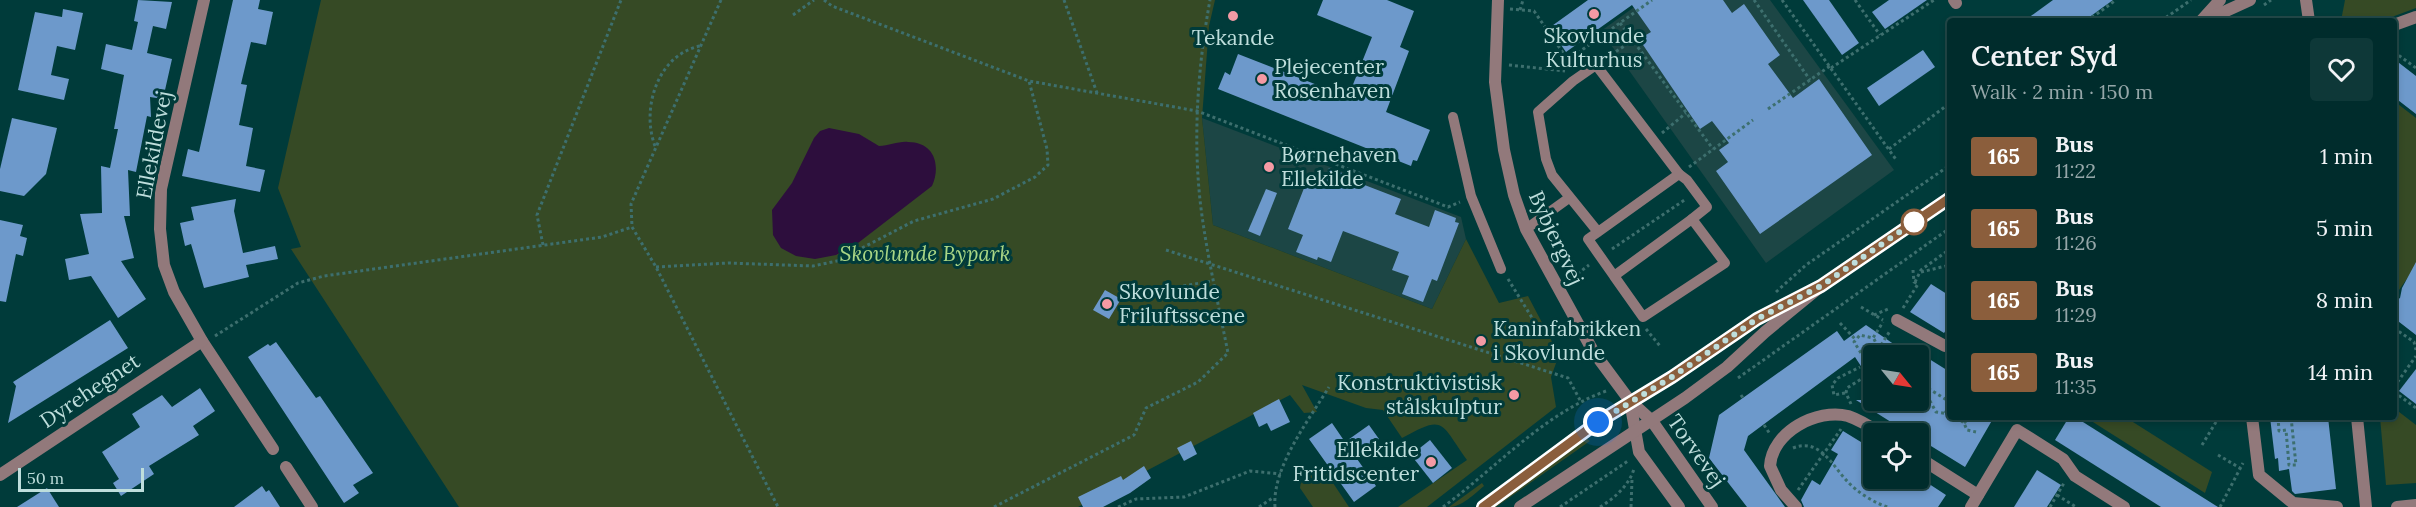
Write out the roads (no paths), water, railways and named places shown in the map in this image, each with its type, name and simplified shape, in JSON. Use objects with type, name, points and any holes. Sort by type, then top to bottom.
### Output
[{"type":"street","name":"Ellekildevej","points":[[204,0],[161,189],[160,229],[168,274],[174,292],[202,340],[273,449]]},
{"type":"street","points":[[2205,18],[2220,0]]},
{"type":"street","points":[[2210,18],[2250,0]]},
{"type":"street","points":[[2306,0],[2309,18]]},
{"type":"street","name":"Bybjergvej","points":[[1497,4],[1495,64],[1504,150],[1514,195],[1526,229],[1557,289],[1593,351],[1630,401]]},
{"type":"street","points":[[2397,24],[2416,17]]},
{"type":"street","points":[[1520,507],[1612,445],[1637,432],[1727,368],[1764,332],[1821,286],[1947,200]]},
{"type":"street","points":[[1483,507],[1630,401],[1672,377],[1757,319],[1821,286]]},
{"type":"street","points":[[1897,320],[1947,346]]},
{"type":"street","name":"Dyrehegnet","points":[[0,474],[202,340]]},
{"type":"street","name":"Torvevej","points":[[1630,401],[1652,421],[1712,507]]},
{"type":"street","name":"Torvevej","points":[[1630,401],[1640,452],[1679,507]]},
{"type":"street","points":[[1793,504],[1770,466],[1778,444],[1789,432],[1816,416],[1848,416],[1863,424]]},
{"type":"street","points":[[2252,420],[2259,475],[2293,503],[2337,507]]},
{"type":"street","points":[[2357,420],[2366,507]]},
{"type":"street","points":[[1971,507],[2017,430],[2063,459],[2075,476],[2124,507]]},
{"type":"street","points":[[1929,464],[1978,495]]},
{"type":"street","points":[[286,467],[312,507]]},
{"type":"street","points":[[2397,507],[2416,505]]},
{"type":"lane","points":[[1598,232],[1552,175],[1546,159],[1538,112],[1573,81],[1596,65],[1707,207],[1614,276]]},
{"type":"lane","points":[[1453,117],[1472,196],[1501,269]]},
{"type":"lane","points":[[1679,174],[1588,239],[1643,317],[1725,263],[1692,219]]},
{"type":"lane","points":[[1526,229],[1569,198]]},
{"type":"place","name":"Skovlunde Kulturhus","points":[[1594,14]]},
{"type":"place","name":"Tekande","points":[[1233,16]]},
{"type":"place","name":"Plejecenter Rosenhaven","points":[[1262,79]]},
{"type":"place","name":"Børnehaven Ellekilde","points":[[1269,167]]},
{"type":"place","name":"Skovlunde Friluftsscene","points":[[1107,304]]},
{"type":"place","name":"Kaninfabrikken i Skovlunde","points":[[1481,341]]},
{"type":"place","name":"Konstruktivistisk stålskulptur","points":[[1514,395]]},
{"type":"place","name":"Ellekilde Fritidscenter","points":[[1431,462]]},
{"type":"park label","name":"Skovlunde Bypark","points":[[925,254]]}]
